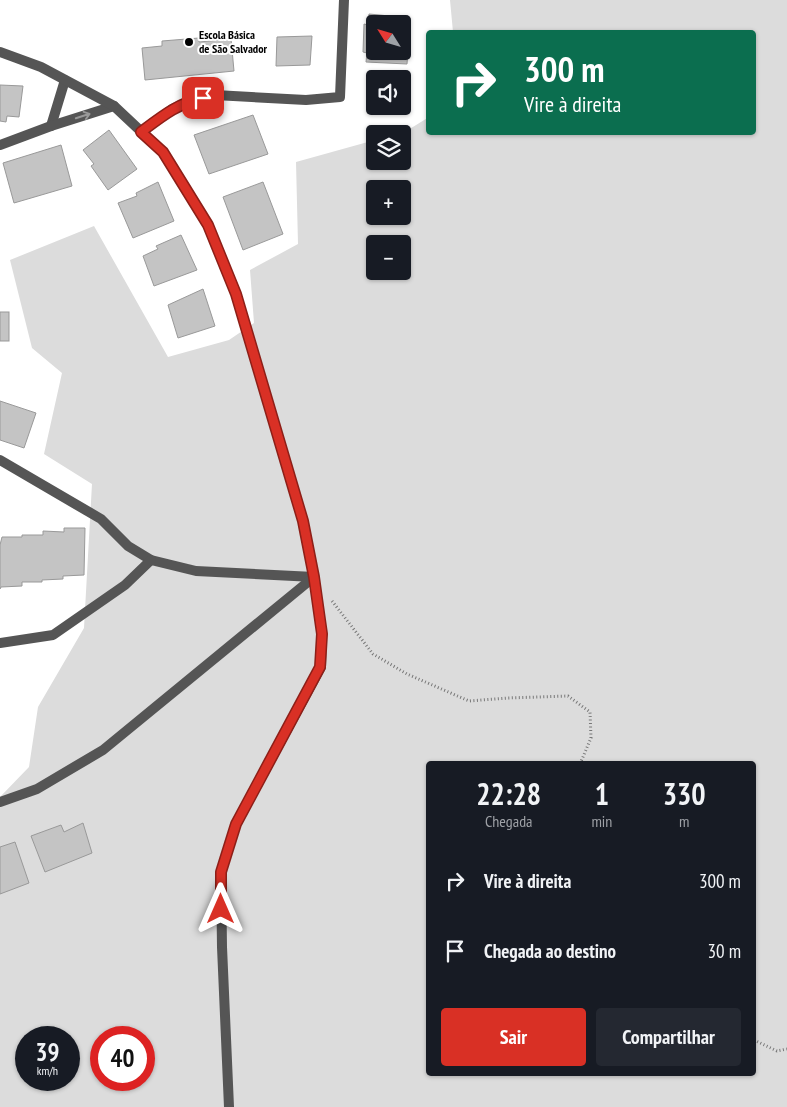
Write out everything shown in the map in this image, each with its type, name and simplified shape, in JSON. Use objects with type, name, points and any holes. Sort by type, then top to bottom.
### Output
[{"type":"street","points":[[141,132],[172,109],[191,100],[215,96],[306,100],[340,97],[344,0]]},
{"type":"street","points":[[0,52],[40,67],[114,106],[163,152],[208,225],[236,294],[303,521],[314,577],[322,634],[320,667],[236,824],[221,872],[222,947],[229,1107]]},
{"type":"street","points":[[51,126],[66,80]]},
{"type":"street","points":[[0,145],[114,106]]},
{"type":"street","points":[[0,460],[101,519],[128,546],[151,560],[196,571],[314,577]]},
{"type":"street","points":[[0,643],[53,635],[126,585],[151,560]]},
{"type":"street","points":[[0,802],[37,789],[103,750],[314,577]]},
{"type":"path","points":[[332,600],[373,654],[407,674],[469,701],[568,696],[590,712],[591,738],[581,761]]},
{"type":"path","points":[[756,1041],[777,1051],[787,1049]]},
{"type":"shaded area","points":[[450,0],[787,0],[787,1107],[0,1107],[0,797],[29,767],[38,707],[84,628],[92,484],[44,454],[62,373],[32,348],[10,260],[94,226],[168,357],[229,340],[254,323],[250,270],[298,244],[296,162],[366,143],[366,170],[411,170],[411,128],[426,119],[426,135],[756,135],[756,30],[453,30]]},
{"type":"building","points":[[364,24],[366,24],[366,53],[363,52]]},
{"type":"building","points":[[312,36],[310,65],[276,66],[277,37]]},
{"type":"building","points":[[199,38],[199,42],[231,39],[234,71],[145,80],[142,48],[162,46],[162,41]]},
{"type":"building","points":[[366,60],[407,60],[407,64],[366,62]]},
{"type":"building","points":[[0,85],[23,86],[19,117],[7,116],[6,122],[0,121]]},
{"type":"building","points":[[253,115],[268,154],[209,174],[194,135]]},
{"type":"building","points":[[109,130],[137,169],[108,190],[91,166],[94,164],[83,150]]},
{"type":"building","points":[[61,145],[72,186],[14,203],[3,163]]},
{"type":"building","points":[[158,182],[174,221],[133,238],[118,203],[137,196],[136,193]]},
{"type":"building","points":[[263,182],[283,234],[243,250],[223,197]]},
{"type":"building","points":[[181,235],[197,270],[154,286],[143,256],[158,249],[156,246]]},
{"type":"building","points":[[203,289],[215,326],[178,338],[168,305]]},
{"type":"building","points":[[0,312],[9,312],[9,341],[0,341]]},
{"type":"building","points":[[0,401],[36,413],[24,448],[0,440]]},
{"type":"building","points":[[64,528],[85,528],[84,575],[63,576],[63,579],[42,580],[42,582],[22,582],[22,586],[1,587],[0,589],[0,545],[2,537],[43,535],[43,531],[64,532]]},
{"type":"building","points":[[83,823],[92,853],[45,872],[31,836],[61,825],[64,832]]},
{"type":"building","points":[[15,842],[29,883],[0,894],[0,847]]},
{"type":"place","name":"Escola Básica de São Salvador","points":[[189,42]]},
{"type":"route","points":[[203,98],[191,100],[172,109],[141,132],[163,152],[208,225],[236,294],[303,521],[314,577],[322,634],[320,667],[236,824],[221,872],[221,909]]}]
